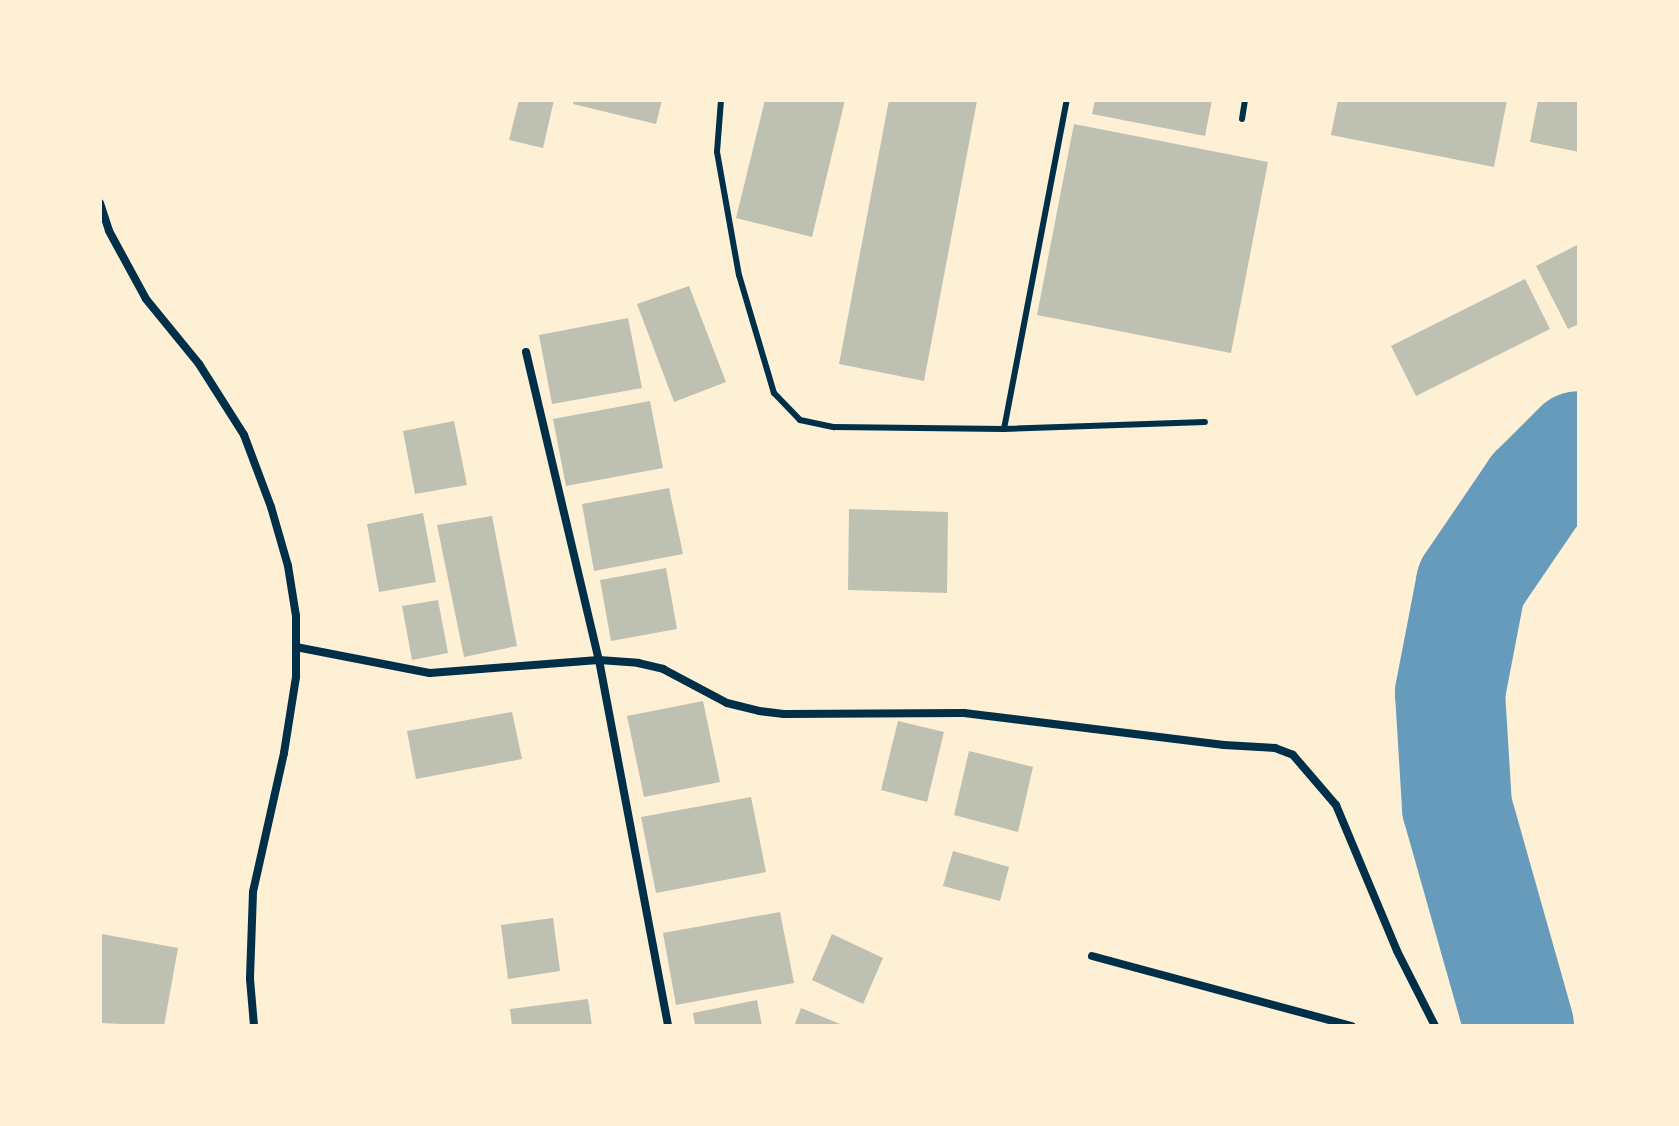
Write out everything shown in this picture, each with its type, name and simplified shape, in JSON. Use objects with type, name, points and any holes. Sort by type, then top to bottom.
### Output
[{"type":"street","points":[[100,203],[109,231],[146,299],[199,364],[244,435],[271,507],[288,566],[296,616],[296,677],[284,753],[253,892],[250,979],[254,1026]]},
{"type":"street","points":[[526,352],[599,660],[668,1026]]},
{"type":"street","points":[[296,647],[430,673],[599,660],[663,669],[727,703],[759,711],[784,714],[964,713],[1224,745],[1275,748],[1293,755],[1336,805],[1397,951],[1435,1026]]},
{"type":"street","points":[[1092,956],[1352,1026]]},
{"type":"lane","points":[[721,100],[717,152],[739,275],[774,393],[800,420],[834,427],[1004,429],[1205,422]]},
{"type":"lane","points":[[1004,429],[1067,100]]},
{"type":"lane","points":[[1242,119],[1245,100]]},
{"type":"building","points":[[519,100],[554,100],[543,148],[509,140]]},
{"type":"building","points":[[573,100],[662,100],[656,124],[573,104]]},
{"type":"building","points":[[765,100],[845,100],[812,237],[736,218]]},
{"type":"building","points":[[889,100],[977,101],[924,381],[839,364]]},
{"type":"building","points":[[1095,100],[1212,100],[1205,136],[1092,114]]},
{"type":"building","points":[[1338,100],[1507,100],[1494,167],[1331,135]]},
{"type":"building","points":[[1538,100],[1579,100],[1579,152],[1530,142]]},
{"type":"building","points":[[1074,124],[1268,162],[1231,353],[1037,315]]},
{"type":"building","points":[[1579,244],[1579,324],[1568,329],[1536,266]]},
{"type":"building","points":[[1525,279],[1550,329],[1416,396],[1391,346]]},
{"type":"building","points":[[689,286],[726,382],[674,402],[637,304]]},
{"type":"building","points":[[628,318],[642,388],[552,404],[539,335]]},
{"type":"building","points":[[650,401],[663,468],[566,486],[553,419]]},
{"type":"building","points":[[454,421],[467,485],[415,494],[403,431]]},
{"type":"building","points":[[669,488],[683,554],[594,571],[582,504]]},
{"type":"building","points":[[849,509],[948,512],[947,593],[848,590]]},
{"type":"building","points":[[423,513],[436,582],[379,592],[367,524]]},
{"type":"building","points":[[492,516],[517,646],[464,657],[437,525]]},
{"type":"building","points":[[666,568],[677,629],[611,641],[600,580]]},
{"type":"building","points":[[438,600],[448,653],[412,660],[402,606]]},
{"type":"building","points":[[703,701],[720,782],[644,797],[627,716]]},
{"type":"building","points":[[512,712],[522,759],[416,779],[407,731]]},
{"type":"building","points":[[898,721],[944,732],[927,802],[881,790]]},
{"type":"building","points":[[969,751],[1033,767],[1018,832],[954,815]]},
{"type":"building","points":[[751,797],[766,872],[656,893],[641,817]]},
{"type":"building","points":[[953,851],[1009,867],[1000,901],[943,886]]},
{"type":"building","points":[[780,912],[794,983],[676,1005],[663,933]]},
{"type":"building","points":[[553,918],[560,971],[508,979],[501,925]]},
{"type":"building","points":[[102,934],[178,948],[164,1026],[100,1023]]},
{"type":"building","points":[[832,934],[883,958],[863,1004],[812,980]]},
{"type":"building","points":[[588,999],[592,1026],[512,1026],[510,1009]]},
{"type":"building","points":[[757,1000],[762,1026],[695,1026],[693,1013]]},
{"type":"building","points":[[801,1008],[845,1026],[794,1026]]},
{"type":"waterway","points":[[1519,1026],[1457,807],[1450,693],[1471,584],[1535,490],[1579,446]]}]
